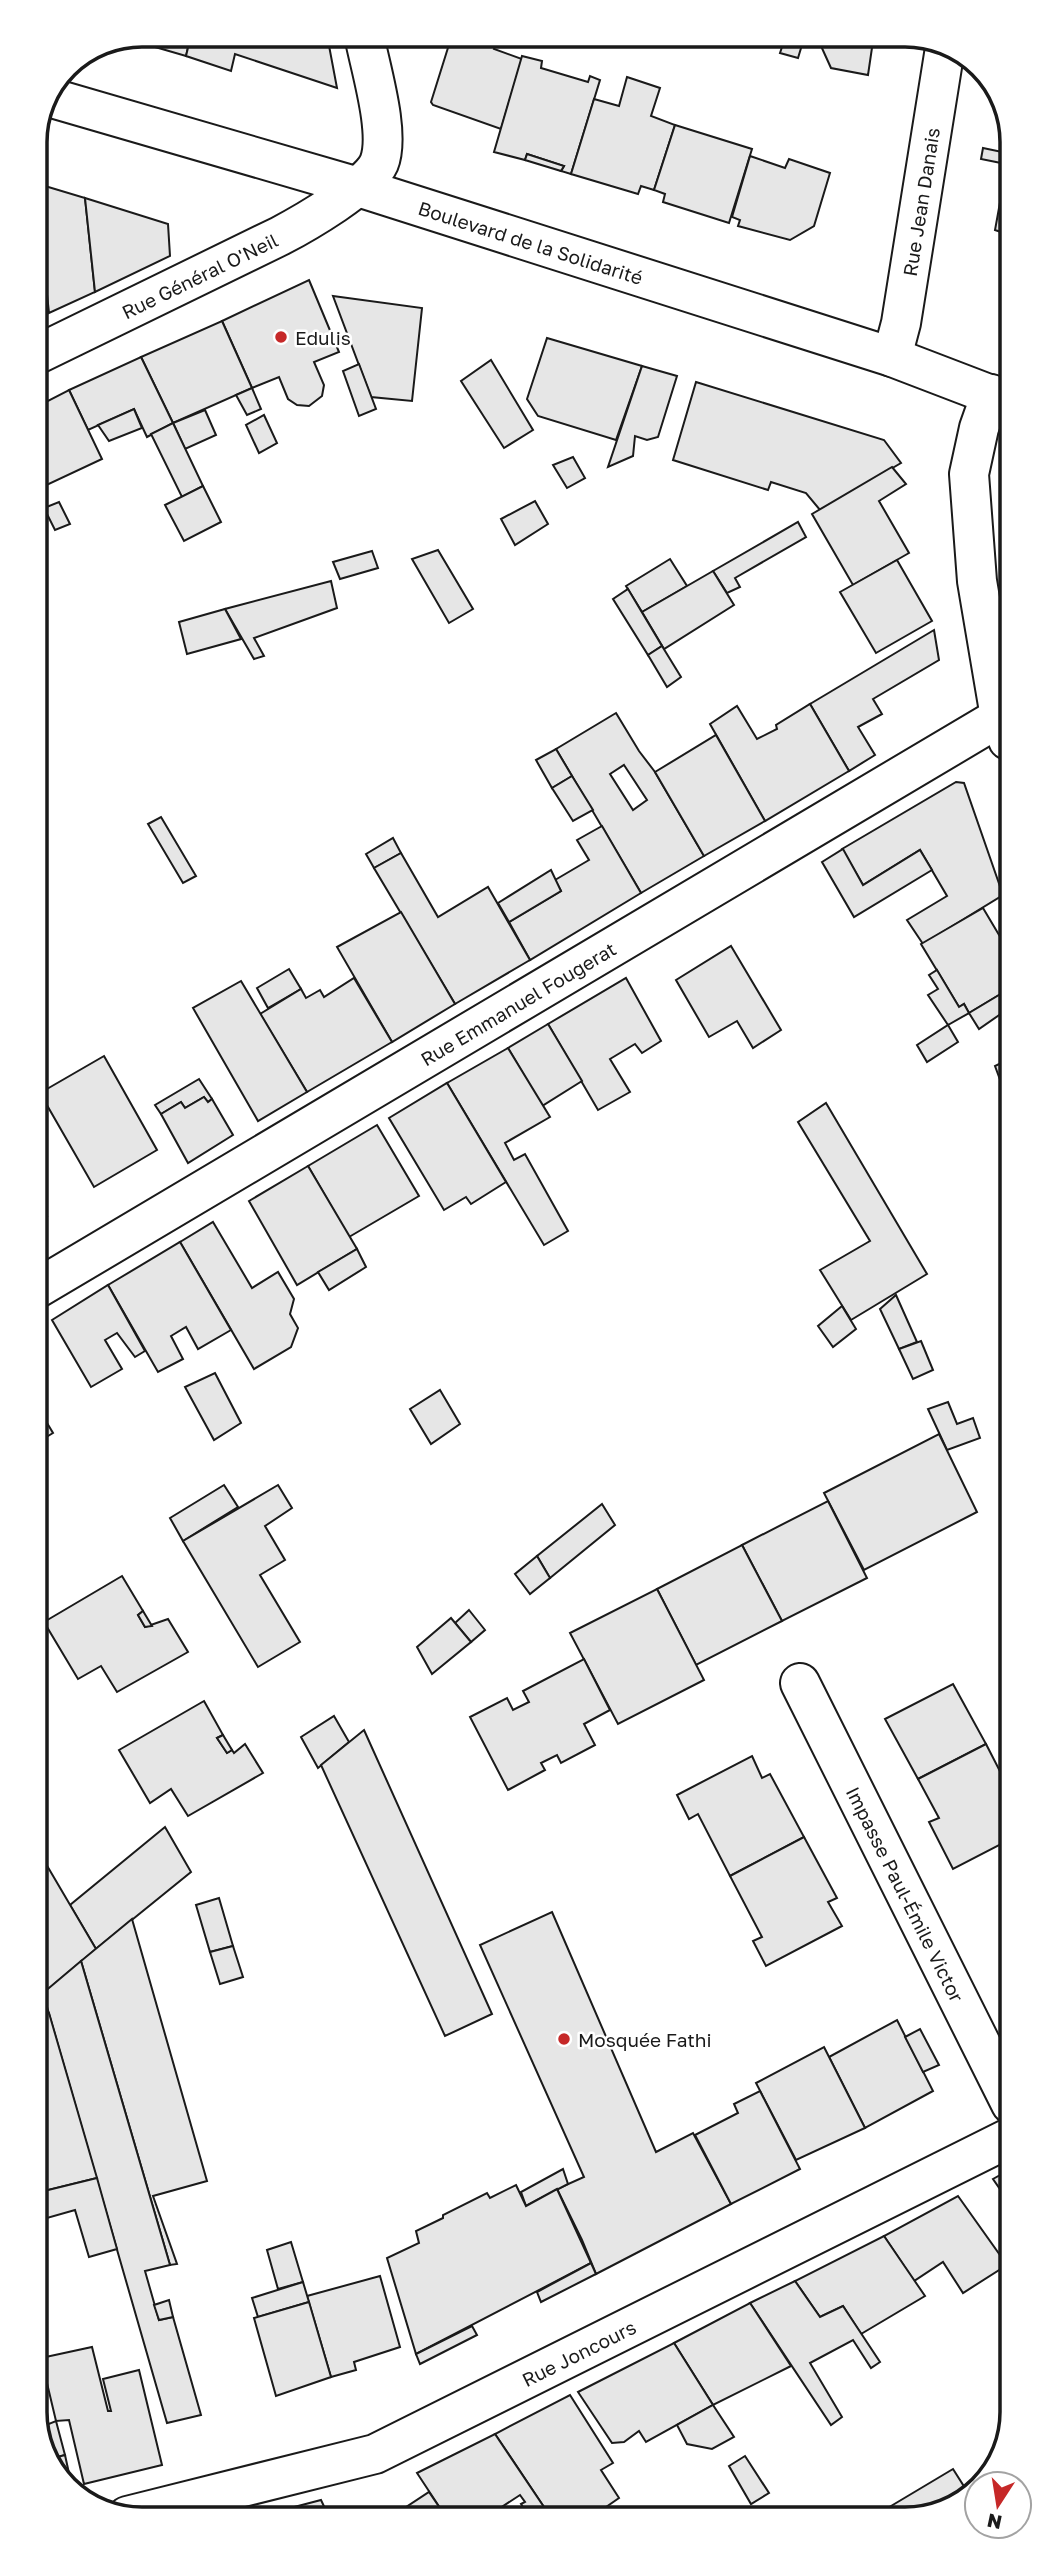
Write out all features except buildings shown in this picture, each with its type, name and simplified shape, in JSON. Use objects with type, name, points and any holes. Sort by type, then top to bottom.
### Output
[{"type":"street","name":"Rue Général O'Neil","points":[[47,350],[280,236],[310,220],[358,187],[379,163],[383,127],[366,47]]},
{"type":"street","name":"Rue Jean Danais","points":[[892,357],[901,323],[944,56]]},
{"type":"street","name":"Boulevard de la Solidarité","points":[[57,100],[358,187],[892,357],[999,397]]},
{"type":"street","points":[[999,397],[979,428],[969,474],[977,581],[1000,707]]},
{"type":"street","name":"Rue Emmanuel Fougerat","points":[[47,1283],[1000,731]]},
{"type":"street","name":"Impasse Paul-Émile Victor","points":[[800,1682],[1000,2083]]},
{"type":"street","name":"Rue Joncours","points":[[163,2507],[375,2454],[1000,2142]]},
{"type":"place","name":"Edulis","points":[[281,337]]},
{"type":"place","name":"Mosquée Fathi","points":[[564,2039]]}]
